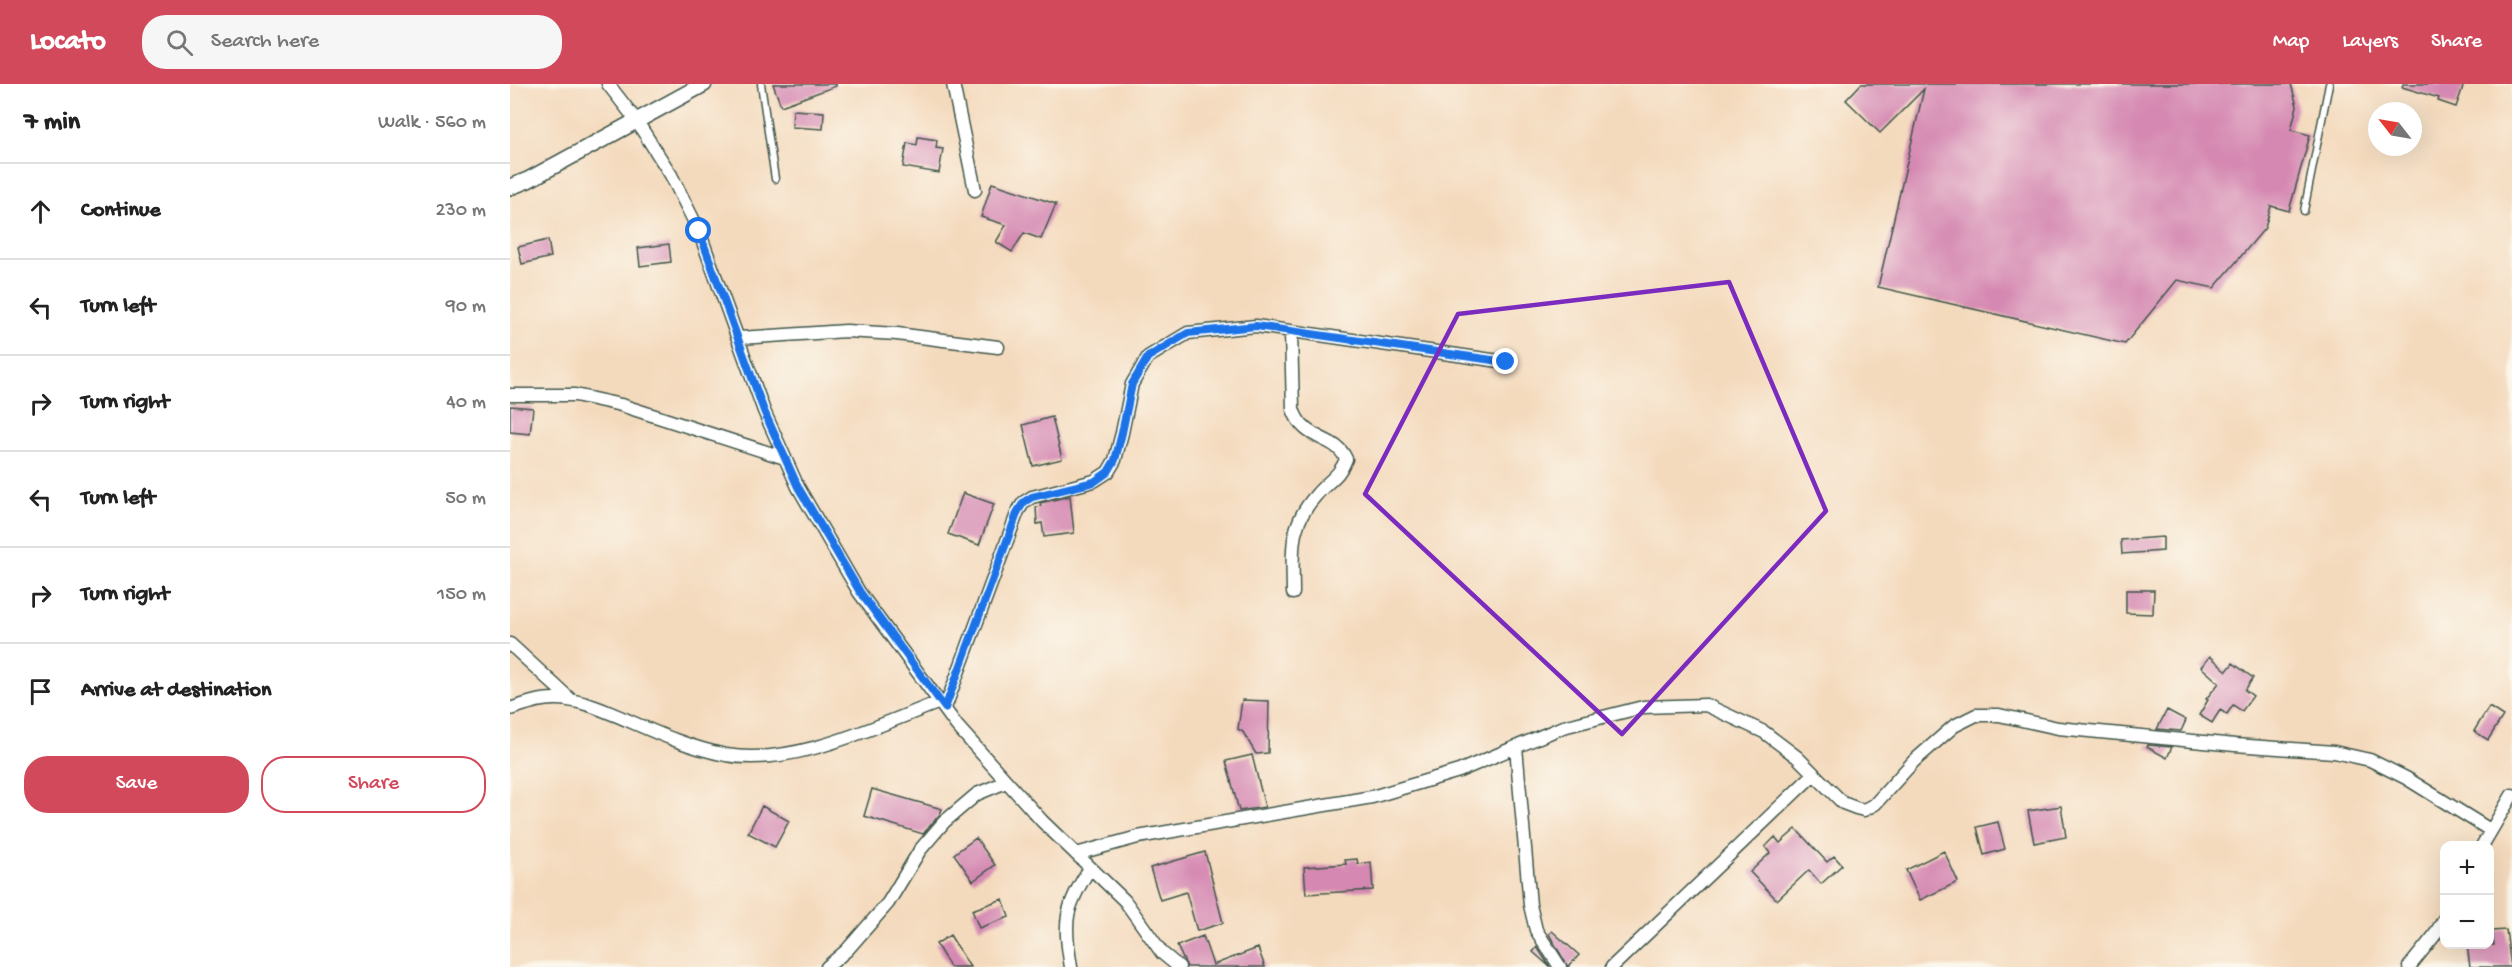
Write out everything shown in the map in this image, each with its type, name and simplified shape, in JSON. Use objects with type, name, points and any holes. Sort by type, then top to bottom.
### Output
[{"type":"street","points":[[608,84],[636,120],[671,175],[699,231],[764,411],[798,487],[860,592],[942,705],[1006,782],[1125,902],[1162,953],[1179,967]]},
{"type":"street","points":[[510,188],[704,84]]},
{"type":"street","points":[[953,84],[975,190]]},
{"type":"street","points":[[942,705],[1018,511],[1024,502],[1032,497],[1094,482],[1108,472],[1115,460],[1132,384],[1148,357],[1188,333],[1256,326],[1506,362]]},
{"type":"street","points":[[739,338],[846,331],[897,334],[998,347]]},
{"type":"street","points":[[1291,332],[1293,409],[1297,422],[1307,432],[1342,451],[1346,459],[1336,477],[1319,491],[1302,511],[1293,532],[1293,593]]},
{"type":"street","points":[[510,395],[574,395],[621,405],[785,458]]},
{"type":"street","points":[[510,644],[572,701]]},
{"type":"street","points":[[510,710],[532,701],[558,699],[590,704],[679,742],[727,755],[763,756],[801,750],[837,740],[942,705]]},
{"type":"street","points":[[1076,854],[1138,837],[1372,797],[1459,771],[1563,727],[1643,707],[1707,705],[1764,732],[1797,757],[1843,803],[1864,810],[1875,804],[1914,761],[1954,726],[1976,715],[1999,715],[2058,728],[2334,752],[2370,760],[2406,778],[2490,830]]},
{"type":"street","points":[[1516,747],[1530,905],[1536,930],[1560,967]]},
{"type":"street","points":[[1612,967],[1814,774]]},
{"type":"street","points":[[827,967],[847,950],[888,903],[920,850],[944,822],[977,794],[1006,782]]},
{"type":"street","points":[[2484,841],[2512,795]]},
{"type":"street","points":[[1071,967],[1066,934],[1068,913],[1073,896],[1090,868]]},
{"type":"street","points":[[2409,967],[2440,927]]},
{"type":"lane","points":[[761,84],[775,179]]},
{"type":"lane","points":[[2304,211],[2329,84]]},
{"type":"highlighted area","points":[[1729,282],[1826,511],[1622,734],[1365,494],[1458,314]]},
{"type":"building","points":[[773,84],[836,84],[836,86],[781,106]]},
{"type":"building","points":[[1861,84],[2291,84],[2297,106],[2291,130],[2310,135],[2289,211],[2271,206],[2265,228],[2214,288],[2177,280],[2125,344],[1878,287],[1924,89],[1880,133],[1846,100]]},
{"type":"building","points":[[2403,84],[2464,84],[2456,107],[2438,101],[2439,98],[2402,87]]},
{"type":"building","points":[[793,110],[824,112],[823,129],[792,127]]},
{"type":"building","points":[[918,137],[937,140],[936,148],[943,149],[939,173],[903,167],[907,143],[917,145]]},
{"type":"building","points":[[992,183],[1056,204],[1041,239],[1024,233],[1012,252],[996,242],[1006,225],[981,217]]},
{"type":"building","points":[[548,240],[551,257],[522,264],[518,247]]},
{"type":"building","points":[[669,244],[671,262],[640,266],[638,248]]},
{"type":"building","points":[[510,406],[533,408],[530,434],[510,432]]},
{"type":"building","points":[[1052,417],[1062,459],[1033,466],[1023,425]]},
{"type":"building","points":[[963,493],[994,504],[979,545],[948,534]]},
{"type":"building","points":[[1070,496],[1074,533],[1044,537],[1042,523],[1037,524],[1036,507],[1041,506],[1040,503]]},
{"type":"building","points":[[2163,537],[2163,551],[2122,554],[2121,540]]},
{"type":"building","points":[[2126,590],[2154,590],[2153,614],[2126,613]]},
{"type":"building","points":[[2210,656],[2227,671],[2233,663],[2253,678],[2245,690],[2253,696],[2242,711],[2233,705],[2227,714],[2220,710],[2212,723],[2199,715],[2208,700],[2206,699],[2219,683],[2201,667]]},
{"type":"building","points":[[1242,700],[1269,701],[1268,753],[1256,754],[1243,732],[1238,729]]},
{"type":"building","points":[[2489,707],[2503,716],[2488,740],[2474,731]]},
{"type":"building","points":[[2167,710],[2186,720],[2181,731],[2157,729]]},
{"type":"building","points":[[2148,745],[2172,747],[2167,758],[2147,747]]},
{"type":"building","points":[[1252,755],[1265,807],[1239,811],[1226,761]]},
{"type":"building","points":[[872,789],[942,809],[923,834],[864,816]]},
{"type":"building","points":[[762,806],[789,821],[775,847],[748,833]]},
{"type":"building","points":[[2061,806],[2066,837],[2034,843],[2028,811]]},
{"type":"building","points":[[1998,822],[2005,849],[1984,855],[1977,827]]},
{"type":"building","points":[[1796,829],[1827,862],[1834,856],[1842,865],[1821,884],[1809,870],[1777,900],[1750,872],[1770,853],[1765,847],[1775,837],[1780,843]]},
{"type":"building","points":[[976,838],[995,865],[973,881],[954,854]]},
{"type":"building","points":[[1944,851],[1958,882],[1920,900],[1906,870]]},
{"type":"building","points":[[1205,852],[1223,923],[1197,931],[1186,892],[1160,900],[1150,868]]},
{"type":"building","points":[[1357,859],[1358,864],[1371,862],[1373,890],[1306,894],[1304,867],[1346,864],[1345,860]]},
{"type":"building","points":[[1003,899],[1009,917],[979,928],[972,910]]},
{"type":"building","points":[[2506,930],[2511,967],[2470,967],[2468,949],[2494,949],[2494,931]]},
{"type":"building","points":[[1552,931],[1579,955],[1568,967],[1549,934]]},
{"type":"building","points":[[950,935],[970,967],[950,967],[936,944]]},
{"type":"building","points":[[1203,936],[1213,965],[1258,948],[1265,967],[1187,967],[1177,946]]},
{"type":"building","points":[[1537,947],[1550,967],[1533,952]]},
{"type":"route","points":[[699,231],[764,411],[798,487],[860,592],[945,708],[1018,511],[1024,502],[1032,497],[1094,482],[1108,472],[1115,460],[1132,384],[1148,357],[1188,333],[1256,326],[1506,362]]}]
